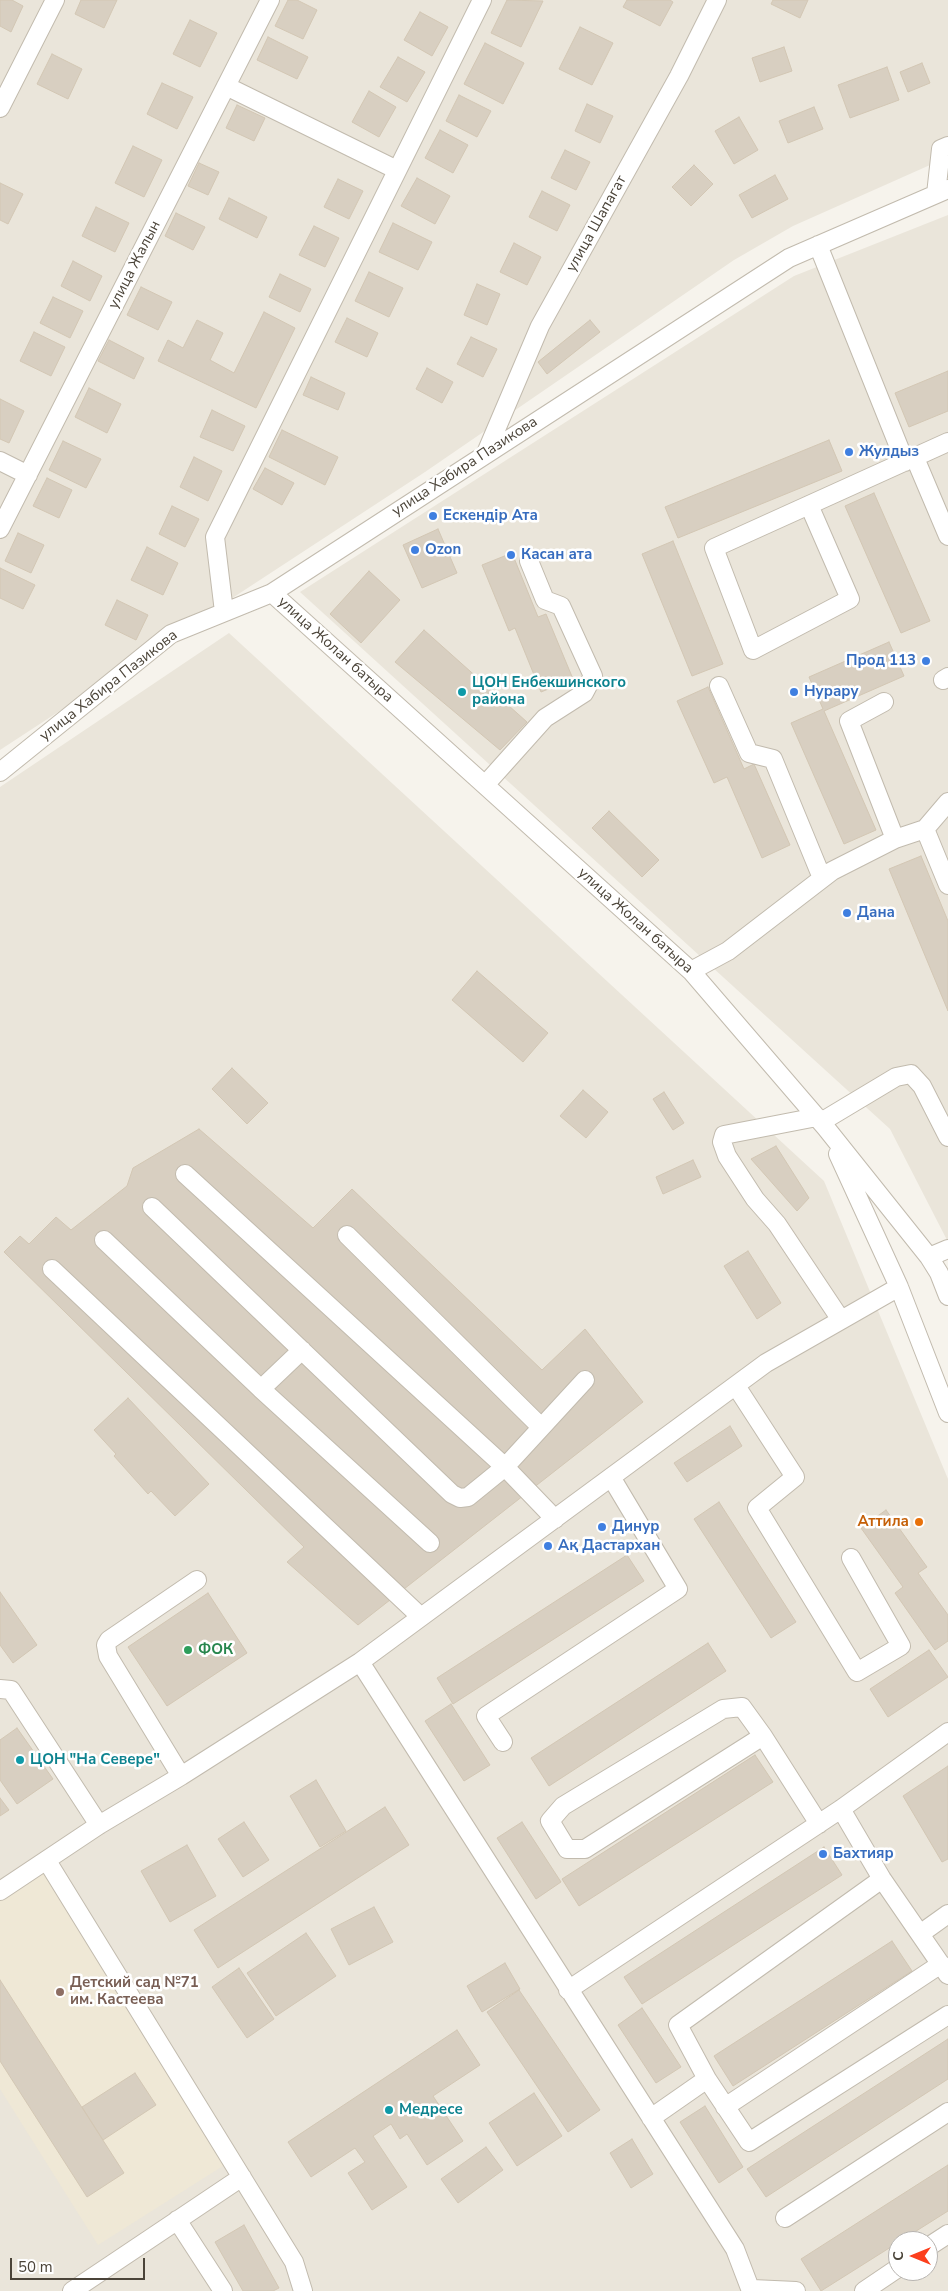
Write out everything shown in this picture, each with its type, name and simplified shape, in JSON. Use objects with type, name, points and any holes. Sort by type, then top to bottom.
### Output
[{"type":"street","points":[[0,108],[55,0]]},
{"type":"street","name":"улица Жалын","points":[[0,529],[270,0]]},
{"type":"street","points":[[224,612],[215,537],[482,0]]},
{"type":"street","name":"улица Шапагат","points":[[486,454],[540,326],[679,76],[718,0]]},
{"type":"street","points":[[226,86],[397,170]]},
{"type":"street","points":[[942,192],[941,149],[948,146]]},
{"type":"street","name":"улица Хабира Пазикова","points":[[0,772],[171,634],[272,593],[789,258],[942,192]]},
{"type":"street","points":[[818,245],[910,460],[948,536]]},
{"type":"street","points":[[809,505],[850,599],[753,650],[714,548],[948,442]]},
{"type":"street","points":[[0,461],[28,475]]},
{"type":"street","points":[[485,785],[545,718],[584,693],[593,676],[561,606],[545,600],[529,561]]},
{"type":"street","name":"улица Жолан батыра","points":[[272,593],[691,971],[821,1122],[929,1258],[939,1273],[948,1296]]},
{"type":"street","points":[[720,686],[749,753],[773,759],[822,878]]},
{"type":"street","points":[[884,702],[848,721],[896,839]]},
{"type":"street","points":[[691,971],[728,951],[832,870],[896,839],[925,829],[948,802]]},
{"type":"street","points":[[925,829],[948,885]]},
{"type":"street","points":[[841,1320],[727,1156],[722,1142],[724,1135],[821,1122],[896,1077],[911,1074],[922,1086],[948,1137]]},
{"type":"street","points":[[821,1122],[899,1287],[948,1413]]},
{"type":"street","points":[[185,1174],[505,1467],[555,1519]]},
{"type":"street","points":[[152,1207],[452,1494],[460,1498],[468,1497],[505,1467],[585,1380]]},
{"type":"street","points":[[347,1235],[542,1427]]},
{"type":"street","points":[[104,1240],[261,1389],[430,1543]]},
{"type":"street","points":[[929,1258],[948,1249]]},
{"type":"street","points":[[52,1269],[421,1617]]},
{"type":"street","points":[[0,1891],[99,1825],[181,1776],[360,1662],[766,1363],[899,1287]]},
{"type":"street","points":[[261,1389],[302,1350]]},
{"type":"street","points":[[736,1386],[795,1477],[756,1508],[857,1672],[901,1646],[851,1558]]},
{"type":"street","points":[[503,1742],[486,1716],[678,1589],[611,1477]]},
{"type":"street","points":[[181,1776],[108,1656],[106,1645],[109,1640],[197,1580]]},
{"type":"street","points":[[360,1662],[735,2249],[752,2290],[796,2291]]},
{"type":"street","points":[[0,1689],[11,1690],[99,1825]]},
{"type":"street","points":[[763,1736],[585,1850],[567,1850],[550,1821],[563,1806],[723,1709],[742,1707],[763,1736],[819,1824]]},
{"type":"street","points":[[568,1990],[819,1824],[948,1732]]},
{"type":"street","points":[[726,2106],[944,1970],[882,1879],[841,1809]]},
{"type":"street","points":[[47,1861],[294,2262],[304,2291]]},
{"type":"street","points":[[882,1879],[678,2025],[707,2079],[749,2142],[948,2015]]},
{"type":"street","points":[[920,1934],[948,1914]]},
{"type":"street","points":[[651,2118],[707,2079]]},
{"type":"street","points":[[785,2218],[948,2112]]},
{"type":"street","points":[[72,2291],[242,2177]]},
{"type":"street","points":[[177,2220],[223,2291]]},
{"type":"street","points":[[864,2291],[888,2275]]},
{"type":"shaded area","points":[[0,0],[948,0],[948,157],[793,226],[734,260],[425,472],[0,750]]},
{"type":"shaded area","points":[[948,215],[948,1242],[890,1129],[300,592],[794,276]]},
{"type":"shaded area","points":[[229,633],[824,1181],[948,1479],[948,2291],[0,2291],[0,787]]},
{"type":"shaded area","name":"Детский сад №71 им. Кастеева","points":[[41,1865],[226,2164],[98,2245],[0,2089],[0,1895]]},
{"type":"building","points":[[0,0],[12,0],[23,6],[11,32],[0,26]]},
{"type":"building","points":[[81,0],[117,0],[104,28],[75,14]]},
{"type":"building","points":[[288,0],[297,0],[317,10],[303,39],[275,26]]},
{"type":"building","points":[[507,0],[543,1],[521,47],[491,33]]},
{"type":"building","points":[[627,0],[670,0],[673,2],[660,26],[623,7]]},
{"type":"building","points":[[773,0],[808,0],[800,18],[771,4]]},
{"type":"building","points":[[420,12],[448,27],[432,56],[404,40]]},
{"type":"building","points":[[190,20],[217,33],[200,67],[173,54]]},
{"type":"building","points":[[580,27],[613,43],[592,85],[559,69]]},
{"type":"building","points":[[268,37],[308,57],[297,79],[257,60]]},
{"type":"building","points":[[485,43],[524,63],[503,104],[464,84]]},
{"type":"building","points":[[784,47],[792,71],[760,82],[752,58]]},
{"type":"building","points":[[52,54],[82,69],[68,99],[37,84]]},
{"type":"building","points":[[398,57],[425,72],[407,102],[380,87]]},
{"type":"building","points":[[922,63],[930,83],[908,92],[900,72]]},
{"type":"building","points":[[887,67],[899,100],[850,118],[838,85]]},
{"type":"building","points":[[162,83],[193,97],[177,129],[147,114]]},
{"type":"building","points":[[369,91],[396,107],[379,137],[352,122]]},
{"type":"building","points":[[459,95],[491,111],[477,137],[446,121]]},
{"type":"building","points":[[587,104],[613,116],[600,143],[575,131]]},
{"type":"building","points":[[237,105],[265,118],[254,141],[226,128]]},
{"type":"building","points":[[814,107],[823,129],[788,143],[779,121]]},
{"type":"building","points":[[739,117],[758,150],[734,164],[715,131]]},
{"type":"building","points":[[440,130],[468,145],[453,173],[425,158]]},
{"type":"building","points":[[133,146],[162,160],[144,197],[115,183]]},
{"type":"building","points":[[565,150],[590,162],[576,190],[551,178]]},
{"type":"building","points":[[199,163],[219,172],[208,195],[188,186]]},
{"type":"building","points":[[694,165],[713,184],[691,206],[672,187]]},
{"type":"building","points":[[775,175],[788,199],[752,218],[739,195]]},
{"type":"building","points":[[417,178],[450,196],[435,224],[401,206]]},
{"type":"building","points":[[338,179],[363,191],[349,219],[324,207]]},
{"type":"building","points":[[0,183],[23,194],[8,224],[0,220]]},
{"type":"building","points":[[542,191],[570,205],[557,231],[529,217]]},
{"type":"building","points":[[229,198],[267,217],[257,238],[219,219]]},
{"type":"building","points":[[96,207],[129,223],[115,252],[82,236]]},
{"type":"building","points":[[176,213],[205,227],[193,250],[165,236]]},
{"type":"building","points":[[393,223],[432,242],[418,270],[379,252]]},
{"type":"building","points":[[314,226],[339,238],[325,267],[299,255]]},
{"type":"building","points":[[514,243],[541,257],[527,285],[500,272]]},
{"type":"building","points":[[73,261],[102,276],[90,301],[61,286]]},
{"type":"building","points":[[369,272],[403,288],[389,317],[355,301]]},
{"type":"building","points":[[280,274],[311,289],[300,312],[269,297]]},
{"type":"building","points":[[477,284],[500,294],[487,325],[464,315]]},
{"type":"building","points":[[141,287],[172,302],[158,330],[127,315]]},
{"type":"building","points":[[53,297],[83,311],[70,338],[40,323]]},
{"type":"building","points":[[264,312],[295,328],[256,408],[158,361],[168,340],[183,348],[197,320],[223,333],[210,360],[234,373]]},
{"type":"building","points":[[347,318],[378,333],[367,357],[335,342]]},
{"type":"building","points":[[590,320],[600,332],[547,374],[538,362]]},
{"type":"building","points":[[34,332],[65,347],[51,376],[20,361]]},
{"type":"building","points":[[471,337],[497,349],[483,377],[457,364]]},
{"type":"building","points":[[109,340],[144,358],[134,379],[98,361]]},
{"type":"building","points":[[427,368],[453,382],[442,403],[416,389]]},
{"type":"building","points":[[948,371],[948,411],[909,427],[895,393]]},
{"type":"building","points":[[311,377],[345,393],[338,410],[303,395]]},
{"type":"building","points":[[89,388],[121,404],[107,433],[75,417]]},
{"type":"building","points":[[0,399],[24,411],[9,443],[0,439]]},
{"type":"building","points":[[212,410],[245,426],[233,451],[200,437]]},
{"type":"building","points":[[282,430],[338,457],[325,485],[269,457]]},
{"type":"building","points":[[829,440],[842,471],[678,538],[665,507]]},
{"type":"building","points":[[63,441],[101,459],[86,488],[49,470]]},
{"type":"building","points":[[194,457],[222,471],[208,501],[180,487]]},
{"type":"building","points":[[265,468],[294,483],[282,505],[253,489]]},
{"type":"building","points":[[47,478],[72,490],[59,518],[33,506]]},
{"type":"building","points":[[874,493],[930,621],[901,633],[845,506]]},
{"type":"building","points":[[172,506],[199,519],[185,547],[159,534]]},
{"type":"building","points":[[438,529],[457,573],[422,588],[403,545]]},
{"type":"building","points":[[18,533],[44,545],[31,573],[5,561]]},
{"type":"building","points":[[673,541],[723,664],[692,676],[642,554]]},
{"type":"building","points":[[147,547],[178,563],[163,595],[131,580]]},
{"type":"building","points":[[512,553],[538,617],[546,614],[573,679],[541,692],[515,628],[509,631],[482,565]]},
{"type":"building","points":[[0,568],[35,585],[23,609],[0,598]]},
{"type":"building","points":[[369,571],[400,600],[361,643],[330,614]]},
{"type":"building","points":[[117,600],[148,615],[136,640],[105,625]]},
{"type":"building","name":"ЦОН Енбекшинского района","points":[[424,630],[527,722],[500,750],[395,662]]},
{"type":"building","points":[[889,642],[904,676],[824,711],[876,830],[844,844],[791,723],[823,709],[809,677]]},
{"type":"building","points":[[708,687],[744,769],[754,764],[790,845],[762,858],[727,777],[714,783],[677,701]]},
{"type":"building","points":[[609,811],[659,860],[642,877],[592,828]]},
{"type":"building","points":[[921,856],[948,921],[948,1011],[889,869]]},
{"type":"building","points":[[477,971],[548,1033],[523,1062],[452,1000]]},
{"type":"building","points":[[232,1068],[268,1103],[247,1124],[212,1089]]},
{"type":"building","points":[[583,1090],[608,1112],[586,1138],[560,1116]]},
{"type":"building","points":[[664,1092],[684,1123],[673,1130],[653,1099]]},
{"type":"building","points":[[199,1129],[313,1228],[352,1189],[542,1370],[585,1329],[643,1402],[358,1625],[287,1562],[304,1547],[4,1252],[20,1236],[29,1244],[56,1217],[71,1230],[127,1186],[133,1168]]},
{"type":"building","points":[[776,1146],[809,1198],[797,1211],[751,1159]]},
{"type":"building","points":[[693,1160],[701,1177],[663,1194],[656,1177]]},
{"type":"building","points":[[748,1251],[781,1303],[757,1319],[724,1266]]},
{"type":"building","points":[[128,1398],[209,1484],[175,1516],[151,1491],[148,1494],[94,1430]]},
{"type":"building","points":[[730,1426],[742,1446],[687,1482],[674,1463]]},
{"type":"building","points":[[719,1502],[796,1622],[771,1638],[694,1519]]},
{"type":"building","points":[[886,1510],[927,1567],[918,1573],[948,1615],[948,1641],[935,1650],[895,1593],[903,1587],[861,1528]]},
{"type":"building","points":[[627,1555],[644,1581],[453,1704],[437,1678]]},
{"type":"building","points":[[0,1592],[37,1645],[13,1663],[0,1645]]},
{"type":"building","name":"ФОК","points":[[208,1593],[247,1653],[167,1706],[128,1647]]},
{"type":"building","points":[[708,1643],[726,1671],[549,1786],[531,1758]]},
{"type":"building","points":[[929,1650],[948,1677],[888,1717],[870,1689]]},
{"type":"building","points":[[451,1704],[490,1765],[464,1781],[425,1721]]},
{"type":"building","name":"ЦОН \"На Севере\"","points":[[17,1728],[53,1779],[17,1804],[0,1780],[0,1740]]},
{"type":"building","points":[[755,1755],[773,1782],[579,1906],[562,1879]]},
{"type":"building","points":[[948,1766],[948,1859],[942,1862],[903,1796]]},
{"type":"building","points":[[316,1780],[346,1831],[320,1847],[290,1796]]},
{"type":"building","points":[[0,1798],[9,1810],[0,1816]]},
{"type":"building","points":[[385,1807],[409,1845],[218,1968],[194,1930]]},
{"type":"building","points":[[244,1822],[269,1860],[243,1877],[218,1839]]},
{"type":"building","points":[[522,1822],[561,1882],[536,1899],[497,1838]]},
{"type":"building","points":[[187,1845],[216,1896],[170,1922],[141,1871]]},
{"type":"building","points":[[824,1847],[842,1875],[642,2004],[624,1977]]},
{"type":"building","points":[[374,1907],[393,1942],[349,1965],[331,1929]]},
{"type":"building","points":[[306,1933],[336,1976],[276,2016],[247,1973]]},
{"type":"building","points":[[892,1941],[912,1971],[733,2086],[714,2056]]},
{"type":"building","points":[[505,1963],[520,1989],[482,2012],[467,1986]]},
{"type":"building","points":[[239,1968],[274,2019],[247,2038],[212,1987]]},
{"type":"building","name":"Детский сад №71 им. Кастеева","points":[[0,1980],[124,2173],[87,2197],[0,2061]]},
{"type":"building","points":[[519,1990],[600,2110],[568,2132],[487,2012]]},
{"type":"building","points":[[642,2008],[681,2067],[656,2083],[618,2025]]},
{"type":"building","name":"Медресе","points":[[457,2030],[480,2065],[433,2096],[463,2141],[427,2165],[407,2134],[400,2139],[391,2124],[373,2136],[407,2187],[372,2210],[348,2173],[365,2162],[355,2148],[311,2177],[288,2142]]},
{"type":"building","points":[[948,2039],[948,2079],[766,2197],[747,2169]]},
{"type":"building","points":[[135,2073],[156,2105],[103,2140],[82,2107]]},
{"type":"building","points":[[534,2093],[562,2136],[517,2166],[489,2123]]},
{"type":"building","points":[[705,2106],[743,2167],[719,2183],[680,2122]]},
{"type":"building","points":[[632,2139],[653,2174],[631,2188],[610,2153]]},
{"type":"building","points":[[486,2147],[503,2170],[458,2203],[441,2179]]},
{"type":"building","points":[[948,2165],[948,2211],[916,2231],[888,2231],[888,2249],[821,2291],[801,2259]]},
{"type":"building","points":[[244,2225],[279,2288],[273,2291],[243,2291],[215,2242]]},
{"type":"place","name":"Жулдыз","points":[[849,452]]},
{"type":"place","name":"Ескендір Ата","points":[[433,516]]},
{"type":"place","name":"Ozon","points":[[415,550]]},
{"type":"place","name":"Касан ата","points":[[511,555]]},
{"type":"place","name":"Прод 113","points":[[926,661]]},
{"type":"place","name":"ЦОН Енбекшинского района","points":[[462,692]]},
{"type":"place","name":"Нурару","points":[[794,692]]},
{"type":"place","name":"Дана","points":[[847,913]]},
{"type":"place","name":"Аттила","points":[[919,1522]]},
{"type":"place","name":"Динур","points":[[602,1527]]},
{"type":"place","name":"Ақ Дастархан","points":[[548,1546]]},
{"type":"place","name":"ФОК","points":[[188,1650]]},
{"type":"place","name":"ЦОН \"На Севере\"","points":[[20,1760]]},
{"type":"place","name":"Бахтияр","points":[[823,1854]]},
{"type":"place","name":"Детский сад №71 им. Кастеева","points":[[60,1992]]},
{"type":"place","name":"Медресе","points":[[389,2110]]}]
